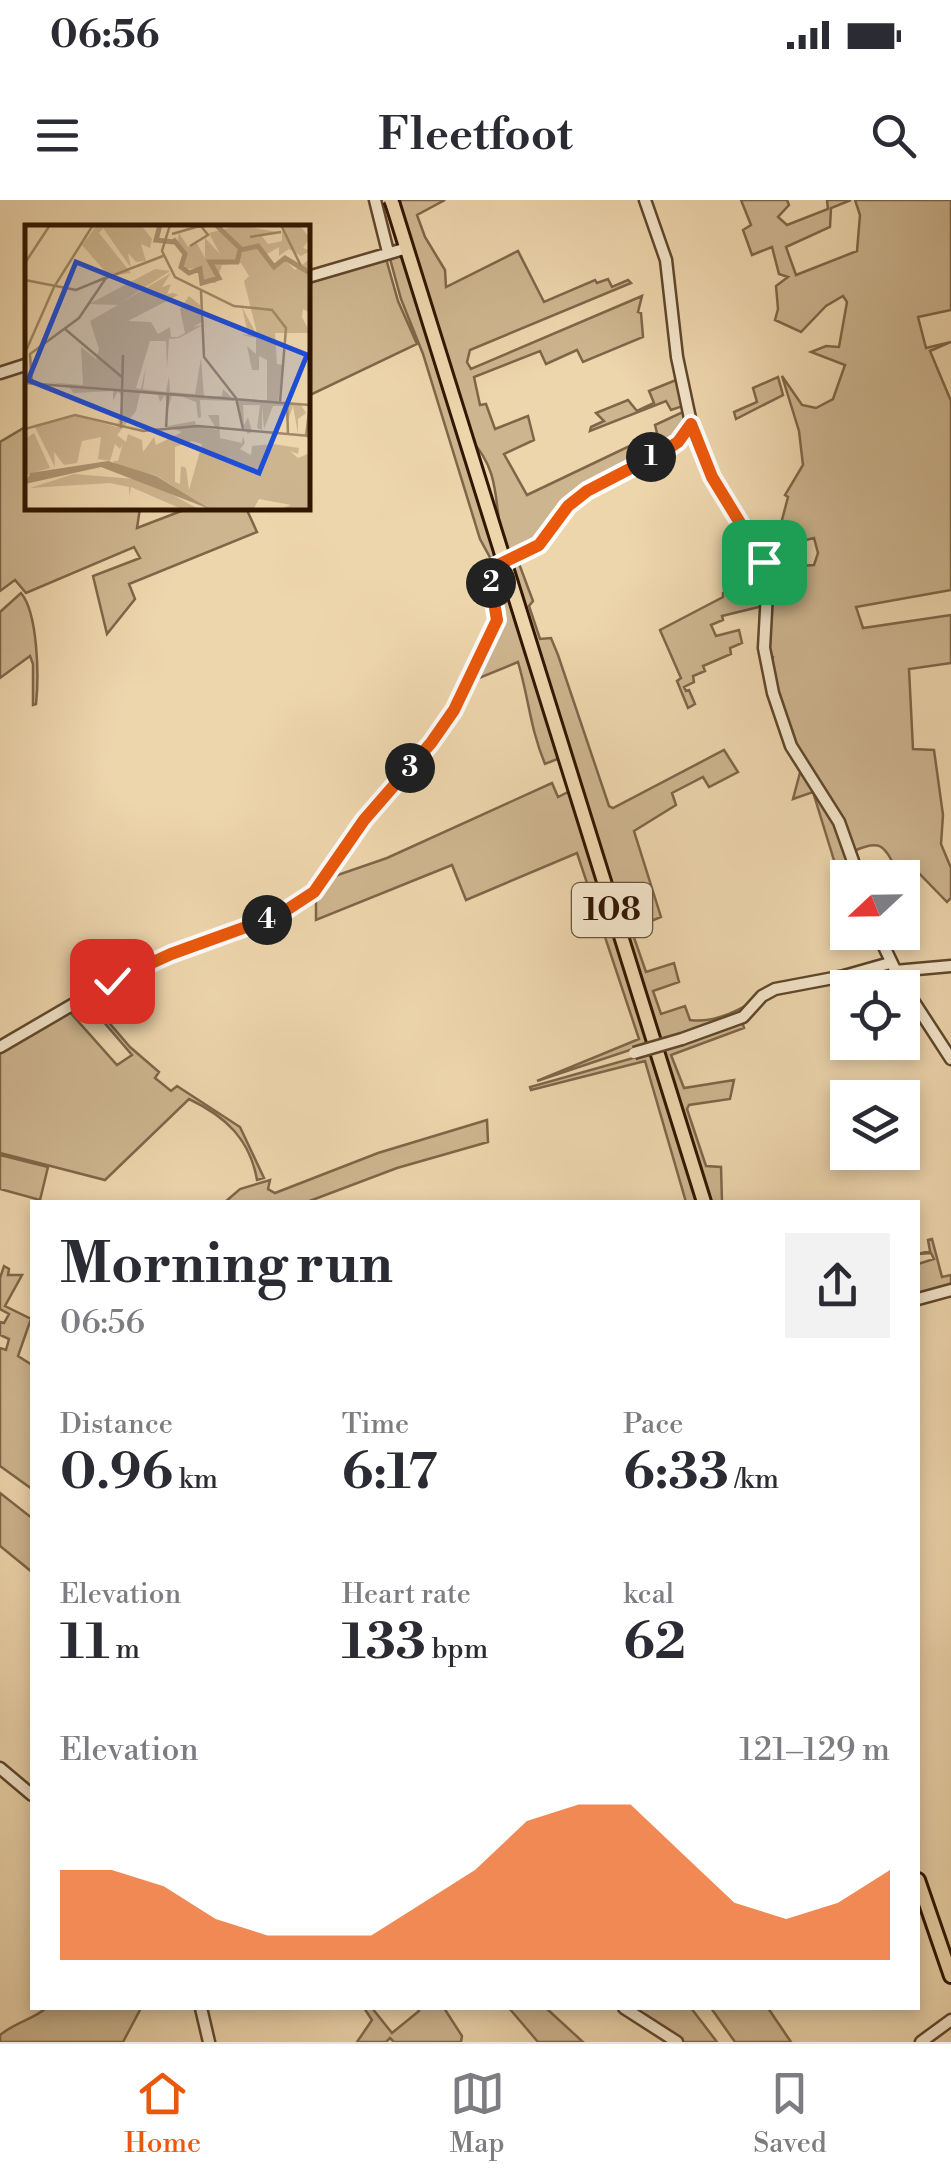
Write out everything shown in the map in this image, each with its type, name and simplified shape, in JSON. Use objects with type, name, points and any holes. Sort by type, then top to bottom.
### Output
[{"type":"main road","name":"108","points":[[393,202],[703,1200]]},
{"type":"main road","points":[[920,1886],[951,1976]]},
{"type":"street","points":[[644,200],[666,260],[677,358],[691,424],[712,477],[764,562],[768,587],[764,648],[773,694],[791,746],[839,822],[853,860]]},
{"type":"street","points":[[388,252],[376,204],[393,202]]},
{"type":"street","points":[[310,276],[406,248]]},
{"type":"street","points":[[0,373],[25,365]]},
{"type":"street","points":[[0,1048],[112,981],[171,954],[279,915],[314,892],[364,820],[431,743],[454,710],[494,629],[498,611],[490,578],[494,567],[539,545],[568,506],[587,491],[678,442],[691,424]]},
{"type":"street","points":[[885,950],[951,1060]]},
{"type":"street","points":[[634,1053],[743,1017],[762,996],[775,989],[892,967],[951,966]]},
{"type":"street","points":[[920,1298],[951,1290]]},
{"type":"street","points":[[0,1768],[30,1795]]},
{"type":"street","points":[[202,2010],[210,2042]]},
{"type":"street","points":[[627,2010],[677,2042]]},
{"type":"street","points":[[921,2042],[951,2020]]},
{"type":"shaded area","points":[[445,200],[417,215],[445,270],[446,287],[518,251],[544,302],[595,280],[597,283],[608,279],[612,287],[628,280],[631,283],[470,350],[467,362],[471,369],[642,296],[638,312],[643,337],[583,362],[577,350],[546,364],[540,351],[474,377],[480,405],[486,404],[495,429],[528,416],[534,440],[504,454],[527,495],[657,433],[655,425],[685,411],[684,428],[673,442],[586,488],[541,539],[511,556],[502,539],[489,467],[471,440],[397,202]]},
{"type":"shaded area","points":[[741,200],[787,200],[789,205],[778,217],[787,225],[828,209],[827,200],[851,200],[831,208],[830,227],[786,247],[796,275],[857,251],[860,215],[855,200],[951,200],[951,310],[918,317],[926,348],[951,342],[930,351],[951,401],[951,590],[856,607],[863,628],[951,615],[951,663],[909,669],[913,749],[934,750],[943,815],[941,844],[951,868],[951,898],[947,902],[920,874],[920,860],[891,860],[876,845],[854,851],[788,730],[770,666],[773,657],[767,653],[772,578],[793,562],[799,566],[814,565],[818,553],[814,538],[789,544],[782,520],[788,497],[785,495],[803,465],[799,431],[782,376],[802,405],[816,408],[833,399],[845,365],[811,352],[826,346],[839,347],[847,302],[843,296],[826,306],[801,332],[775,320],[776,286],[788,277],[779,274],[772,247],[752,255],[743,230],[751,225]]},
{"type":"shaded area","points":[[385,255],[398,301],[417,344],[310,395],[310,279]]},
{"type":"shaded area","points":[[389,255],[401,255],[406,261],[492,540],[492,561],[480,539]]},
{"type":"shaded area","points":[[778,377],[783,395],[736,419],[734,412],[757,402],[753,388]]},
{"type":"shaded area","points":[[676,380],[683,406],[671,410],[666,401],[590,431],[604,421],[596,413],[628,400],[637,411],[654,403],[649,391]]},
{"type":"shaded area","points":[[25,427],[25,510],[140,510],[137,528],[184,510],[247,510],[257,532],[129,584],[135,599],[107,634],[93,576],[140,558],[134,547],[26,593],[15,580],[0,591],[0,442]]},
{"type":"shaded area","points":[[518,561],[533,601],[529,606],[540,639],[551,638],[609,806],[613,808],[724,750],[738,772],[709,787],[703,777],[672,793],[676,805],[634,831],[661,917],[631,929],[646,972],[674,963],[679,982],[653,991],[661,1014],[685,1006],[690,1020],[714,1019],[754,1001],[745,1012],[659,1041],[513,570]]},
{"type":"shaded area","points":[[496,571],[502,575],[560,758],[545,764],[518,662],[472,681],[498,624],[493,581]]},
{"type":"shaded area","points":[[764,578],[763,606],[722,616],[723,620],[711,625],[716,636],[739,630],[742,643],[693,676],[694,682],[684,687],[695,704],[688,708],[677,681],[681,678],[660,630],[723,597],[736,585],[739,589]]},
{"type":"shaded area","points":[[21,593],[31,615],[36,646],[37,692],[33,705],[30,656],[0,678],[0,612]]},
{"type":"shaded area","points":[[801,769],[832,814],[849,860],[834,860],[813,792],[793,799]]},
{"type":"shaded area","points":[[552,783],[558,797],[570,791],[648,1044],[537,1081],[639,1039],[577,853],[466,900],[452,865],[316,920],[316,893],[326,879],[387,858]]},
{"type":"shaded area","points":[[87,997],[130,1047],[159,1072],[155,1078],[171,1091],[177,1086],[240,1127],[264,1178],[257,1180],[254,1165],[234,1130],[189,1099],[105,1180],[0,1153],[0,1050],[68,1010],[117,1065],[132,1055],[84,999]]},
{"type":"shaded area","points":[[742,1021],[744,1028],[671,1055],[684,1088],[734,1080],[730,1099],[689,1105],[687,1109],[706,1166],[721,1167],[722,1200],[708,1200],[661,1050]]},
{"type":"shaded area","points":[[651,1053],[697,1200],[685,1200],[645,1061],[531,1090],[530,1087]]},
{"type":"shaded area","points":[[487,1120],[488,1142],[397,1168],[312,1200],[227,1200],[240,1189],[270,1180],[268,1189],[275,1193],[378,1153]]},
{"type":"shaded area","points":[[0,1155],[48,1167],[40,1200],[0,1189]]},
{"type":"shaded area","points":[[932,1239],[942,1277],[951,1275],[951,1287],[920,1295],[920,1263],[934,1259],[931,1253],[920,1254],[930,1251],[928,1240]]},
{"type":"shaded area","points":[[4,1266],[9,1269],[8,1275],[22,1275],[5,1306],[30,1318],[18,1356],[30,1364],[30,1488],[0,1466],[0,1348],[6,1350],[9,1339],[0,1335],[0,1322],[4,1323],[9,1314],[0,1309]]},
{"type":"shaded area","points":[[0,1493],[30,1516],[30,1570],[0,1546]]},
{"type":"shaded area","points":[[43,2010],[140,2010],[123,2042],[0,2042],[0,2035]]},
{"type":"shaded area","points":[[365,2010],[374,2010],[392,2033],[418,2010],[445,2010],[462,2036],[461,2042],[394,2042],[390,2038],[386,2042],[357,2042],[372,2020]]},
{"type":"shaded area","points":[[511,2010],[548,2010],[583,2042],[538,2042]]},
{"type":"shaded area","points":[[632,2010],[693,2010],[717,2042],[683,2042]]},
{"type":"shaded area","points":[[712,2010],[769,2010],[791,2042],[735,2042]]},
{"type":"route","points":[[112,981],[171,954],[279,915],[314,892],[364,820],[431,743],[454,710],[497,620],[490,578],[494,567],[539,545],[575,500],[666,450],[678,442],[691,424],[712,477],[764,562]]}]
